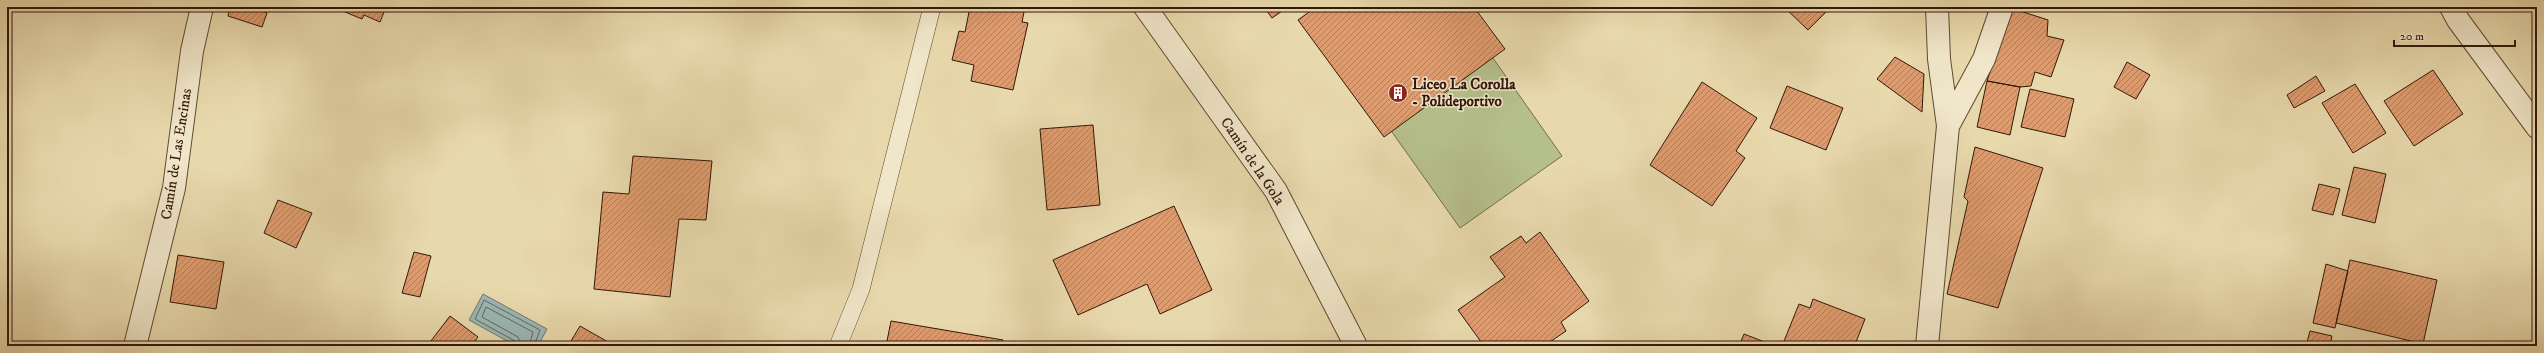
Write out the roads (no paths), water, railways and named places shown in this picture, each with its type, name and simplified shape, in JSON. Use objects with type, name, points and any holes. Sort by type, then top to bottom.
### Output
[{"type":"street","name":"Camín de Las Encinas","points":[[135,346],[174,188],[192,51],[202,7]]},
{"type":"street","name":"Camín de la Gola","points":[[1145,7],[1276,191],[1356,346]]},
{"type":"street","points":[[1926,346],[1948,126],[1939,59],[1937,7]]},
{"type":"street","points":[[1948,126],[1984,59],[2002,7]]},
{"type":"street","points":[[2451,7],[2458,20],[2537,127]]},
{"type":"lane","points":[[838,346],[861,289],[932,7]]},
{"type":"water","points":[[483,294],[547,329],[538,346],[516,346],[469,320]]},
{"type":"place","name":"Liceo La Corolla - Polideportivo","points":[[1398,93]]}]
